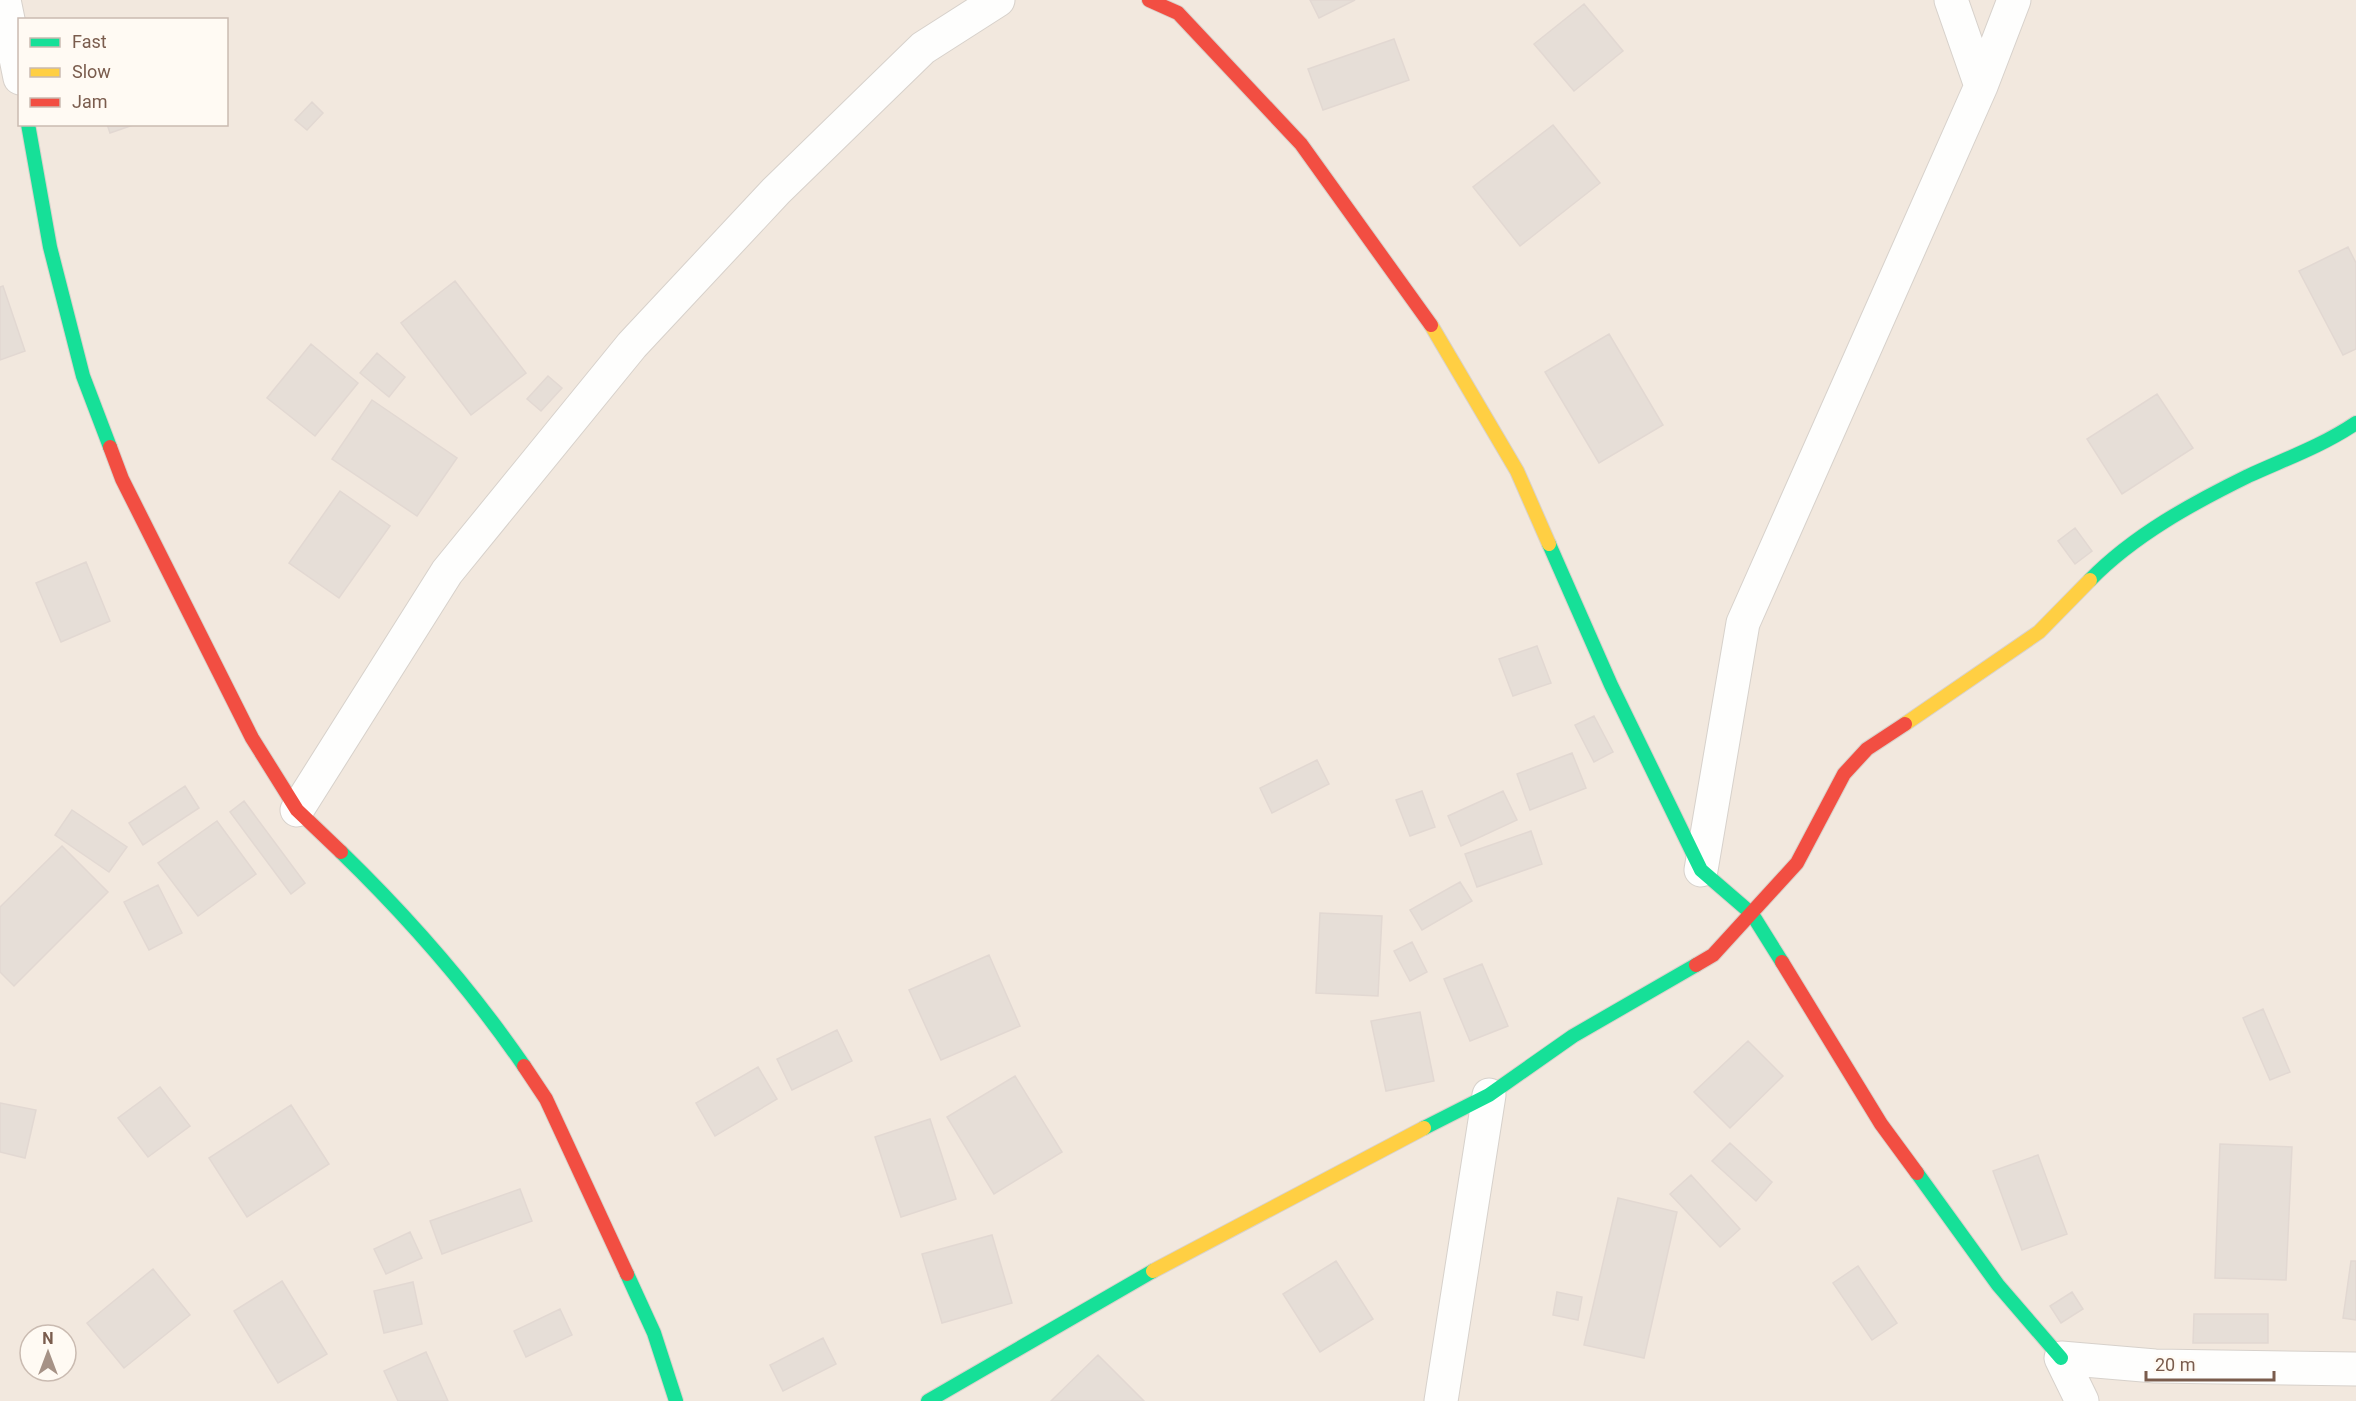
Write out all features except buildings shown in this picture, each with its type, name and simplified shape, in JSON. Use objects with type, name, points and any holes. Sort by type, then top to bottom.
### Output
[{"type":"street","points":[[4,0],[18,68]]},
{"type":"street","points":[[297,810],[447,572],[632,345],[776,191],[923,48],[998,0]]},
{"type":"street","points":[[1149,0],[1178,13],[1301,144],[1441,340],[1517,471],[1611,685],[1701,870],[1752,914],[1881,1124],[1998,1285],[2061,1358],[2082,1401]]},
{"type":"street","points":[[1951,0],[1981,86]]},
{"type":"street","points":[[1701,870],[1743,623],[1981,86],[2014,0]]},
{"type":"street","points":[[28,126],[50,247],[80,365],[122,480],[186,610],[252,738],[297,810],[381,892],[441,959],[500,1031],[546,1099],[654,1333],[676,1401]]},
{"type":"street","points":[[928,1401],[1186,1251],[1489,1095],[1573,1036],[1713,955],[1797,863],[1844,774],[1867,749],[2039,632],[2099,571],[2134,542],[2200,501],[2249,476],[2331,440],[2356,423]]},
{"type":"street","points":[[1441,1401],[1489,1095]]},
{"type":"street","points":[[2061,1358],[2155,1366],[2356,1369]]},
{"type":"shaded area","points":[[0,0],[2356,0],[2356,1401],[0,1401]]},
{"type":"traffic: fast","points":[[28,126],[50,247],[83,376],[110,447]]},
{"type":"traffic: fast","points":[[2090,580],[2145,534],[2185,509],[2248,476],[2317,445],[2356,423]]},
{"type":"traffic: fast","points":[[1549,544],[1611,685],[1701,870],[1752,914],[1782,962]]},
{"type":"traffic: fast","points":[[341,852],[438,954],[524,1066]]},
{"type":"traffic: fast","points":[[1424,1128],[1489,1095],[1573,1036],[1696,965]]},
{"type":"traffic: fast","points":[[1917,1173],[1998,1285],[2061,1358]]},
{"type":"traffic: fast","points":[[928,1401],[1153,1271]]},
{"type":"traffic: fast","points":[[627,1274],[654,1333],[676,1401]]},
{"type":"traffic: slow","points":[[1431,325],[1517,471],[1549,544]]},
{"type":"traffic: slow","points":[[1905,724],[2039,632],[2090,580]]},
{"type":"traffic: slow","points":[[1153,1271],[1424,1128]]},
{"type":"traffic: jam","points":[[1149,0],[1178,13],[1301,144],[1431,325]]},
{"type":"traffic: jam","points":[[110,447],[122,479],[252,738],[297,810],[341,852]]},
{"type":"traffic: jam","points":[[1696,965],[1713,955],[1797,863],[1844,774],[1867,749],[1905,724]]},
{"type":"traffic: jam","points":[[1782,962],[1881,1124],[1917,1173]]},
{"type":"traffic: jam","points":[[524,1066],[546,1099],[627,1274]]}]
